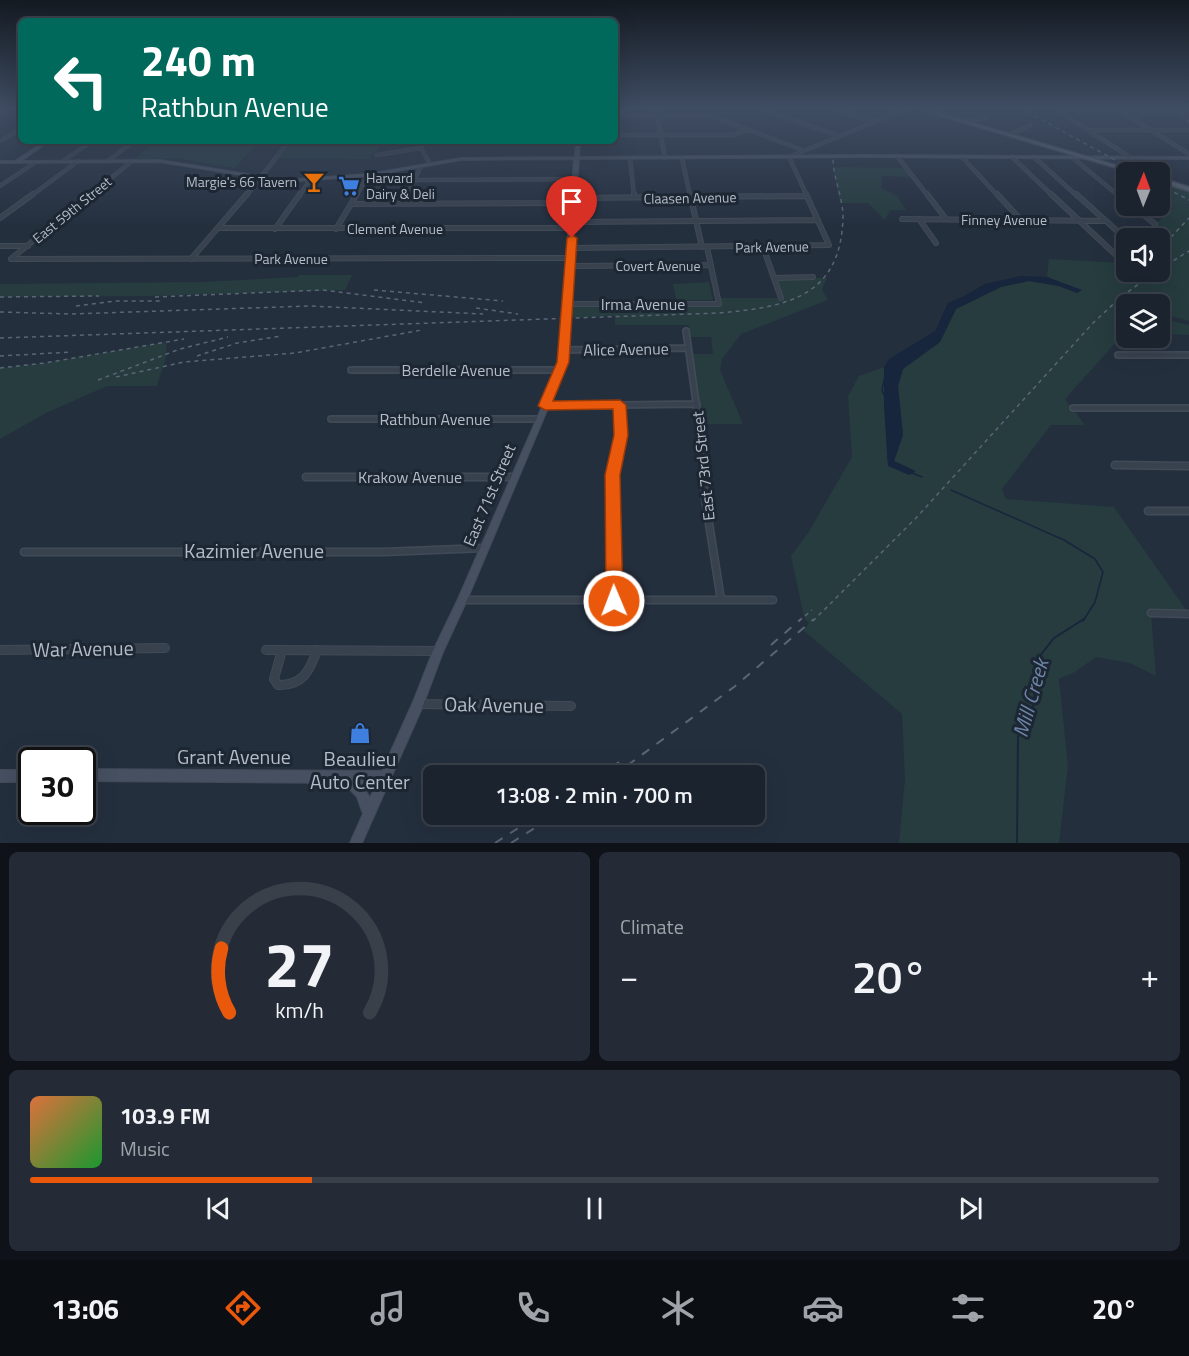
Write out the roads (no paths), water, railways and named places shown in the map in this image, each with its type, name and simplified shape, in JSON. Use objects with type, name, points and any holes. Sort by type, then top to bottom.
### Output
[{"type":"main road","points":[[16,162],[38,147]]},
{"type":"main road","name":"East 71st Street","points":[[357,843],[561,370],[578,147]]},
{"type":"main road","points":[[1043,147],[1073,158],[1189,158]]},
{"type":"main road","points":[[0,162],[160,161],[282,181],[368,175],[461,159],[1034,157],[1062,154],[1116,167]]},
{"type":"main road","points":[[1170,183],[1189,189]]},
{"type":"main road","name":"Grant Avenue","points":[[96,775],[385,777]]},
{"type":"main road","points":[[0,776],[18,776]]},
{"type":"main road","points":[[345,777],[360,788],[366,799],[368,815]]},
{"type":"street","points":[[63,161],[83,147]]},
{"type":"street","points":[[108,161],[126,147]]},
{"type":"street","points":[[191,259],[284,147]]},
{"type":"street","points":[[663,147],[665,158]]},
{"type":"street","points":[[796,147],[803,150]]},
{"type":"street","points":[[810,147],[789,157],[818,220]]},
{"type":"street","points":[[1115,147],[1131,158]]},
{"type":"street","points":[[1175,147],[1189,158]]},
{"type":"street","points":[[377,155],[421,148],[430,164]]},
{"type":"street","points":[[897,156],[946,219]]},
{"type":"street","points":[[962,157],[1021,220]]},
{"type":"street","points":[[1012,157],[1116,255]]},
{"type":"street","points":[[1034,157],[1116,230]]},
{"type":"street","points":[[630,158],[634,198]]},
{"type":"street","points":[[682,158],[697,221],[711,265]]},
{"type":"street","points":[[1073,158],[1116,193]]},
{"type":"street","points":[[0,218],[78,161]]},
{"type":"street","name":"East 59th Street","points":[[11,259],[132,161]]},
{"type":"street","points":[[0,186],[36,162]]},
{"type":"street","points":[[403,203],[421,166]]},
{"type":"street","points":[[336,229],[368,175]]},
{"type":"street","points":[[414,180],[575,179]]},
{"type":"street","points":[[275,229],[310,180]]},
{"type":"street","name":"Claasen Avenue","points":[[351,204],[806,196]]},
{"type":"street","points":[[1145,216],[1155,224]]},
{"type":"street","name":"Finney Avenue","points":[[902,219],[1106,221]]},
{"type":"street","points":[[919,219],[936,243]]},
{"type":"street","name":"Clement Avenue","points":[[218,228],[336,229],[818,220]]},
{"type":"street","name":"Park Avenue","points":[[571,248],[829,245],[818,220]]},
{"type":"street","points":[[0,246],[28,246]]},
{"type":"street","points":[[764,247],[782,298]]},
{"type":"street","name":"Park Avenue","points":[[11,259],[570,262]]},
{"type":"street","name":"Covert Avenue","points":[[570,262],[711,265]]},
{"type":"street","name":"Irma Avenue","points":[[567,304],[719,304],[711,265]]},
{"type":"street","points":[[774,278],[813,277]]},
{"type":"street","name":"East 73rd Street","points":[[686,331],[697,404],[704,489],[721,600]]},
{"type":"street","name":"Alice Avenue","points":[[564,350],[688,348]]},
{"type":"street","points":[[1118,355],[1189,355]]},
{"type":"street","name":"Berdelle Avenue","points":[[351,370],[561,370]]},
{"type":"street","points":[[545,406],[697,404]]},
{"type":"street","points":[[614,601],[612,475],[621,435],[620,405]]},
{"type":"street","points":[[1073,408],[1189,408]]},
{"type":"street","name":"Rathbun Avenue","points":[[331,419],[540,418]]},
{"type":"street","points":[[1115,465],[1189,466]]},
{"type":"street","name":"Krakow Avenue","points":[[306,477],[514,477]]},
{"type":"street","points":[[1148,511],[1189,511]]},
{"type":"street","name":"Kazimier Avenue","points":[[24,552],[384,552],[484,548]]},
{"type":"street","points":[[462,600],[774,600]]},
{"type":"street","points":[[1151,613],[1189,614]]},
{"type":"street","name":"War Avenue","points":[[0,650],[165,648]]},
{"type":"street","points":[[266,650],[438,651]]},
{"type":"street","points":[[282,650],[274,679],[278,685],[287,686],[298,683],[311,670],[317,650]]},
{"type":"street","name":"Oak Avenue","points":[[418,704],[571,706]]},
{"type":"water","points":[[1020,276],[1047,277],[1082,290],[1077,293],[1059,286],[1029,281],[1001,287],[956,309],[940,342],[903,369],[898,386],[903,435],[894,461],[916,471],[909,475],[888,466],[884,367],[889,359],[935,331],[948,303],[985,284]]},
{"type":"waterway","name":"Mill Creek","points":[[884,395],[882,390],[885,376]]},
{"type":"waterway","name":"Mill Creek","points":[[912,473],[922,477]]},
{"type":"waterway","name":"Mill Creek","points":[[951,490],[1064,540],[1095,559],[1103,572],[1095,602],[1083,621]]},
{"type":"waterway","name":"Mill Creek","points":[[1017,843],[1018,737],[1033,708],[1039,657],[1054,638],[1084,619]]},
{"type":"railway","points":[[1092,147],[1119,162]]},
{"type":"railway","points":[[0,338],[719,313],[766,307],[805,293],[821,281],[832,265],[840,244],[843,217],[833,158]]},
{"type":"railway","points":[[1170,190],[1189,200]]},
{"type":"railway","points":[[1170,238],[1189,218]]},
{"type":"railway","points":[[1170,263],[1189,251]]},
{"type":"railway","points":[[813,621],[916,518],[1093,323],[1141,282]]},
{"type":"railway","points":[[155,297],[323,290],[426,303]]},
{"type":"railway","points":[[374,290],[503,301]]},
{"type":"railway","points":[[0,297],[99,296]]},
{"type":"railway","points":[[76,306],[115,301],[163,301]]},
{"type":"railway","points":[[0,312],[71,314],[310,306],[483,314]]},
{"type":"railway","points":[[476,308],[518,314]]},
{"type":"railway","points":[[116,377],[184,362],[295,353],[422,330]]},
{"type":"railway","points":[[197,356],[237,343],[281,336]]},
{"type":"railway","points":[[98,380],[180,349],[228,337]]},
{"type":"railway","points":[[0,368],[45,363],[184,339]]},
{"type":"railway","points":[[0,356],[72,352]]},
{"type":"railway","points":[[799,621],[812,610]]},
{"type":"railway","points":[[771,645],[801,619]]},
{"type":"railway","points":[[628,765],[734,687],[814,619]]},
{"type":"railway","points":[[615,765],[619,762]]},
{"type":"railway","points":[[495,843],[523,825]]},
{"type":"railway","points":[[511,843],[540,825]]},
{"type":"place","name":"Margie's 66 Tavern","points":[[314,182]]},
{"type":"place","name":"Harvard Dairy & Deli","points":[[349,186]]},
{"type":"place","name":"Beaulieu Auto Center","points":[[360,733]]}]
